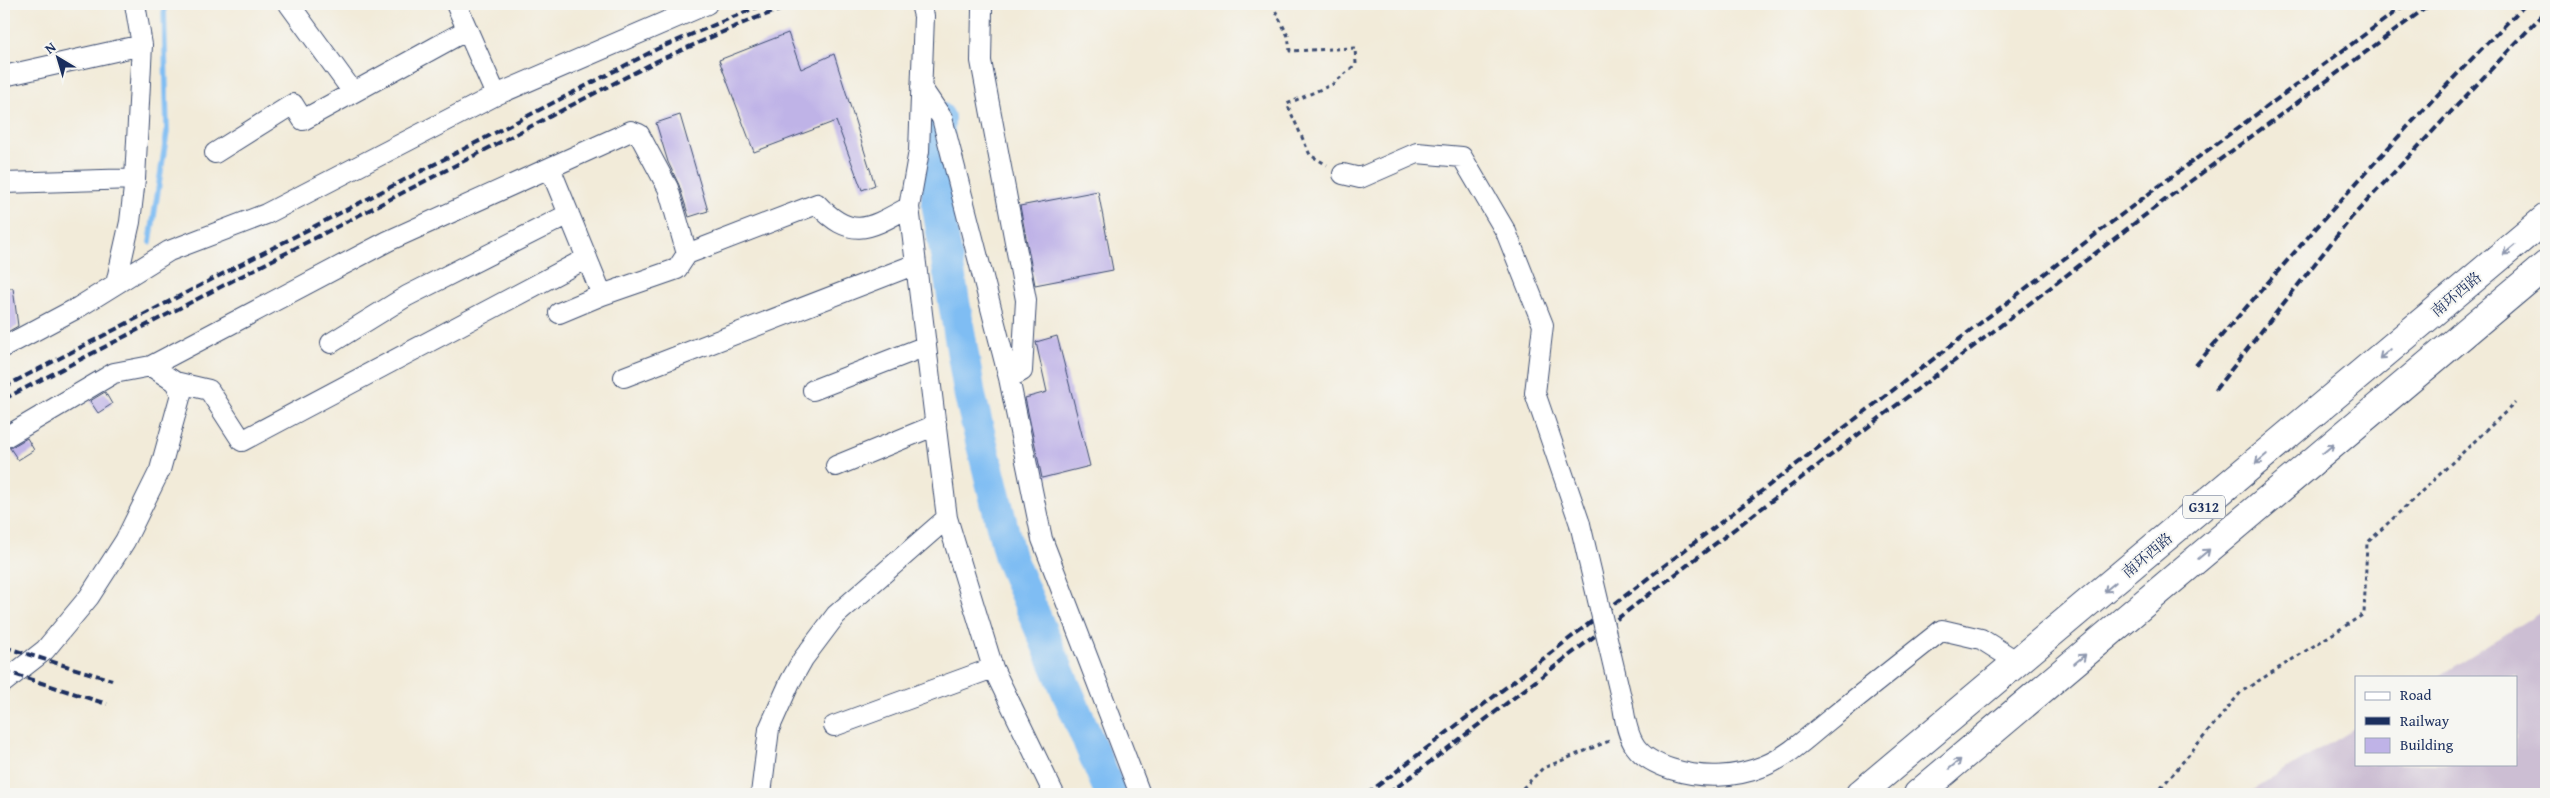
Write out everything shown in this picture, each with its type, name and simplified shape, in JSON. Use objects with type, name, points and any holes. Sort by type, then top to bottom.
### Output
[{"type":"highway","name":"南环西路","points":[[1860,794],[2019,664],[2546,218]]},
{"type":"highway","name":"G312","points":[[1918,794],[2546,265]]},
{"type":"street","points":[[116,284],[130,222],[135,179],[142,45],[135,4]]},
{"type":"street","points":[[289,4],[353,92]]},
{"type":"street","points":[[456,4],[496,95]]},
{"type":"street","points":[[4,347],[169,252],[266,214],[496,95],[683,9],[707,4]]},
{"type":"street","points":[[921,4],[924,16],[919,151],[909,207],[947,518],[993,668],[1054,794]]},
{"type":"street","points":[[982,8],[981,61],[1026,300],[1022,370],[1009,378]]},
{"type":"street","points":[[215,153],[293,104],[303,120],[467,30]]},
{"type":"street","points":[[4,76],[142,45]]},
{"type":"street","points":[[921,87],[942,118],[1009,378],[1042,539],[1140,794]]},
{"type":"street","points":[[4,438],[114,373],[151,366],[388,241],[631,131],[639,134],[668,188],[687,254]]},
{"type":"street","points":[[1343,174],[1360,178],[1418,153],[1462,157],[1506,232],[1543,325],[1535,393],[1580,524],[1623,706],[1627,733],[1634,747],[1646,758],[1662,766],[1696,775],[1731,775],[1749,772],[1781,758],[1942,630],[1981,639],[2019,664]]},
{"type":"street","points":[[550,168],[602,295]]},
{"type":"street","points":[[4,183],[135,179]]},
{"type":"street","points":[[559,314],[602,295],[677,269],[687,254],[817,204],[832,220],[852,229],[879,223],[909,207]]},
{"type":"street","points":[[331,342],[406,296],[569,214]]},
{"type":"street","points":[[151,366],[175,382],[208,390],[242,441],[587,258]]},
{"type":"street","points":[[624,377],[916,264]]},
{"type":"street","points":[[812,390],[926,346]]},
{"type":"street","points":[[4,682],[45,650],[89,597],[125,541],[160,470],[181,394],[175,382]]},
{"type":"street","points":[[836,466],[936,424]]},
{"type":"street","points":[[761,794],[769,729],[803,659],[836,614],[947,518]]},
{"type":"street","points":[[834,726],[993,668]]},
{"type":"path","points":[[1272,4],[1288,36],[1290,51],[1355,48],[1356,64],[1333,84],[1287,104],[1310,155],[1343,174]]},
{"type":"path","points":[[2156,794],[2241,692],[2364,614],[2367,543],[2515,403]]},
{"type":"path","points":[[1517,794],[1543,768],[1627,733]]},
{"type":"shaded area","points":[[2546,609],[2546,794],[2247,794],[2355,728],[2355,766],[2518,766],[2518,676],[2439,676]]},
{"type":"building","points":[[788,33],[801,69],[834,54],[875,185],[862,190],[836,121],[754,152],[719,60]]},
{"type":"building","points":[[680,115],[708,211],[689,217],[679,185],[668,162],[656,123]]},
{"type":"building","points":[[1098,191],[1113,270],[1035,285],[1020,206]]},
{"type":"building","points":[[4,288],[13,288],[18,326],[4,334]]},
{"type":"building","points":[[1057,336],[1090,466],[1042,478],[1025,398],[1047,392],[1036,342]]},
{"type":"building","points":[[105,392],[112,404],[98,413],[90,401]]},
{"type":"building","points":[[27,438],[34,450],[18,460],[10,448]]},
{"type":"waterway","points":[[150,242],[167,132],[164,4]]},
{"type":"waterway","points":[[939,118],[937,202],[970,396],[1010,558],[1111,794]]},
{"type":"railway","points":[[4,387],[657,49],[764,4]]},
{"type":"railway","points":[[4,399],[657,61],[750,20],[798,4]]},
{"type":"railway","points":[[1367,794],[2151,192],[2406,4]]},
{"type":"railway","points":[[1388,794],[2161,203],[2431,4]]},
{"type":"railway","points":[[2196,365],[2399,136],[2526,4]]},
{"type":"railway","points":[[2215,390],[2351,218],[2546,11]]},
{"type":"railway","points":[[4,647],[112,680]]},
{"type":"railway","points":[[4,671],[107,704]]}]
